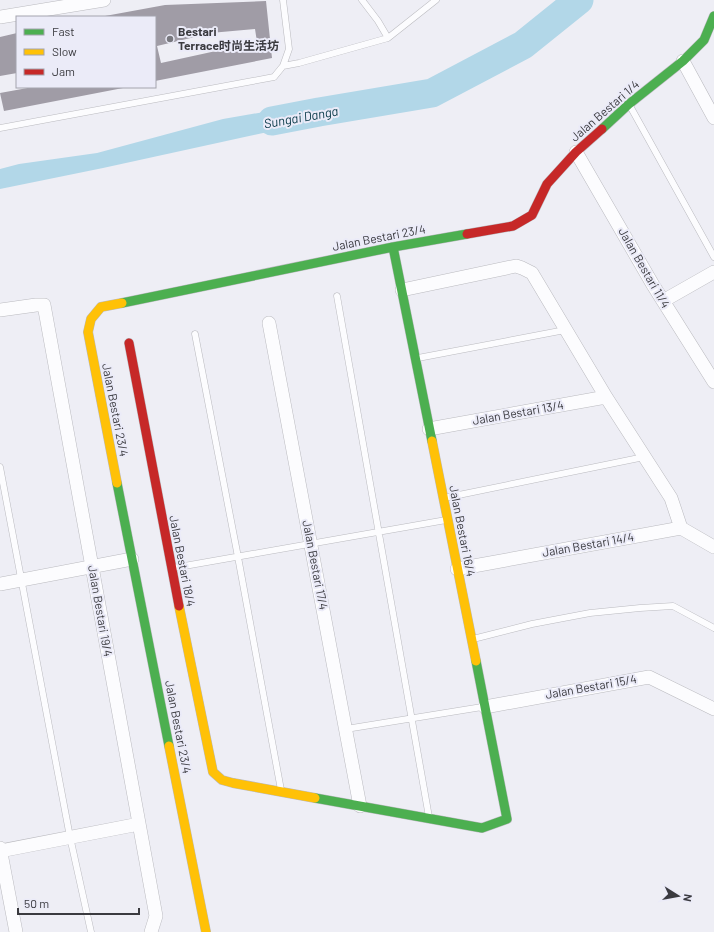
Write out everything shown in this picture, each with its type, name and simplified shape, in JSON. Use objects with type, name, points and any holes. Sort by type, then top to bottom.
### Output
[{"type":"street","points":[[0,17],[101,0]]},
{"type":"street","name":"Jalan Bestari 1/4","points":[[514,226],[532,215],[547,184],[576,152],[629,104],[683,61],[704,40],[714,16]]},
{"type":"street","points":[[683,61],[714,118]]},
{"type":"street","name":"Jalan Bestari 11/4","points":[[576,152],[663,301],[714,382]]},
{"type":"street","name":"Jalan Bestari 23/4","points":[[206,932],[101,404],[88,332],[91,319],[102,307],[393,247],[514,226]]},
{"type":"street","name":"Jalan Bestari 16/4","points":[[393,247],[507,819],[482,828],[430,818]]},
{"type":"street","points":[[402,290],[516,266],[532,273],[606,397],[671,498],[681,528],[714,547]]},
{"type":"street","points":[[663,301],[714,272]]},
{"type":"street","name":"Jalan Bestari 19/4","points":[[0,310],[44,305],[156,916],[151,932]]},
{"type":"street","name":"Jalan Bestari 17/4","points":[[269,324],[360,806]]},
{"type":"street","name":"Jalan Bestari 18/4","points":[[129,343],[171,568],[213,772],[222,780],[281,791]]},
{"type":"street","name":"Jalan Bestari 13/4","points":[[429,428],[606,397]]},
{"type":"street","name":"Jalan Bestari 14/4","points":[[458,569],[681,528]]},
{"type":"street","points":[[0,584],[132,559]]},
{"type":"street","name":"Jalan Bestari 15/4","points":[[485,707],[650,677],[714,709]]},
{"type":"street","points":[[281,791],[430,818]]},
{"type":"street","points":[[16,932],[0,850],[139,824]]},
{"type":"lane","points":[[0,128],[274,78],[283,66],[288,49],[283,0]]},
{"type":"lane","points":[[362,0],[378,21],[388,38]]},
{"type":"lane","points":[[283,66],[299,63],[388,38],[436,0]]},
{"type":"lane","points":[[629,104],[714,257]]},
{"type":"lane","points":[[337,296],[430,818]]},
{"type":"lane","points":[[415,358],[565,330]]},
{"type":"lane","points":[[195,334],[281,791]]},
{"type":"lane","points":[[443,498],[644,457]]},
{"type":"lane","points":[[0,467],[70,837],[91,932]]},
{"type":"lane","points":[[171,568],[448,520]]},
{"type":"lane","points":[[472,640],[532,624],[590,613],[673,606],[714,628]]},
{"type":"lane","points":[[346,729],[485,707]]},
{"type":"water","points":[[310,104],[313,122],[0,189],[0,169],[19,164],[97,153],[223,119]]},
{"type":"building","name":"Bestari Terrace时尚生活坊","points":[[266,1],[272,58],[156,81],[156,16],[105,16],[165,5]],"holes":[[[255,29],[257,42],[161,63],[157,46],[199,36],[199,34]]]},
{"type":"building","points":[[16,33],[16,73],[0,76],[0,37]]},
{"type":"building","points":[[28,88],[123,88],[4,111],[0,93]]},
{"type":"waterway","name":"Sungai Danga","points":[[272,121],[432,93],[523,45],[579,0]]},
{"type":"traffic: fast","points":[[602,129],[629,104],[683,61],[704,40],[714,16]]},
{"type":"traffic: fast","points":[[122,303],[393,247],[467,234]]},
{"type":"traffic: fast","points":[[393,247],[432,441]]},
{"type":"traffic: fast","points":[[117,483],[169,746]]},
{"type":"traffic: fast","points":[[315,798],[482,828],[507,819],[476,661]]},
{"type":"traffic: slow","points":[[117,483],[88,332],[91,319],[101,307],[122,303]]},
{"type":"traffic: slow","points":[[432,441],[476,661]]},
{"type":"traffic: slow","points":[[179,606],[213,772],[222,780],[233,783],[315,798]]},
{"type":"traffic: slow","points":[[169,746],[206,932]]},
{"type":"traffic: jam","points":[[467,234],[513,226],[532,215],[547,184],[576,152],[602,129]]},
{"type":"traffic: jam","points":[[129,343],[179,606]]},
{"type":"place","name":"Bestari Terrace时尚生活坊","points":[[170,39]]}]
